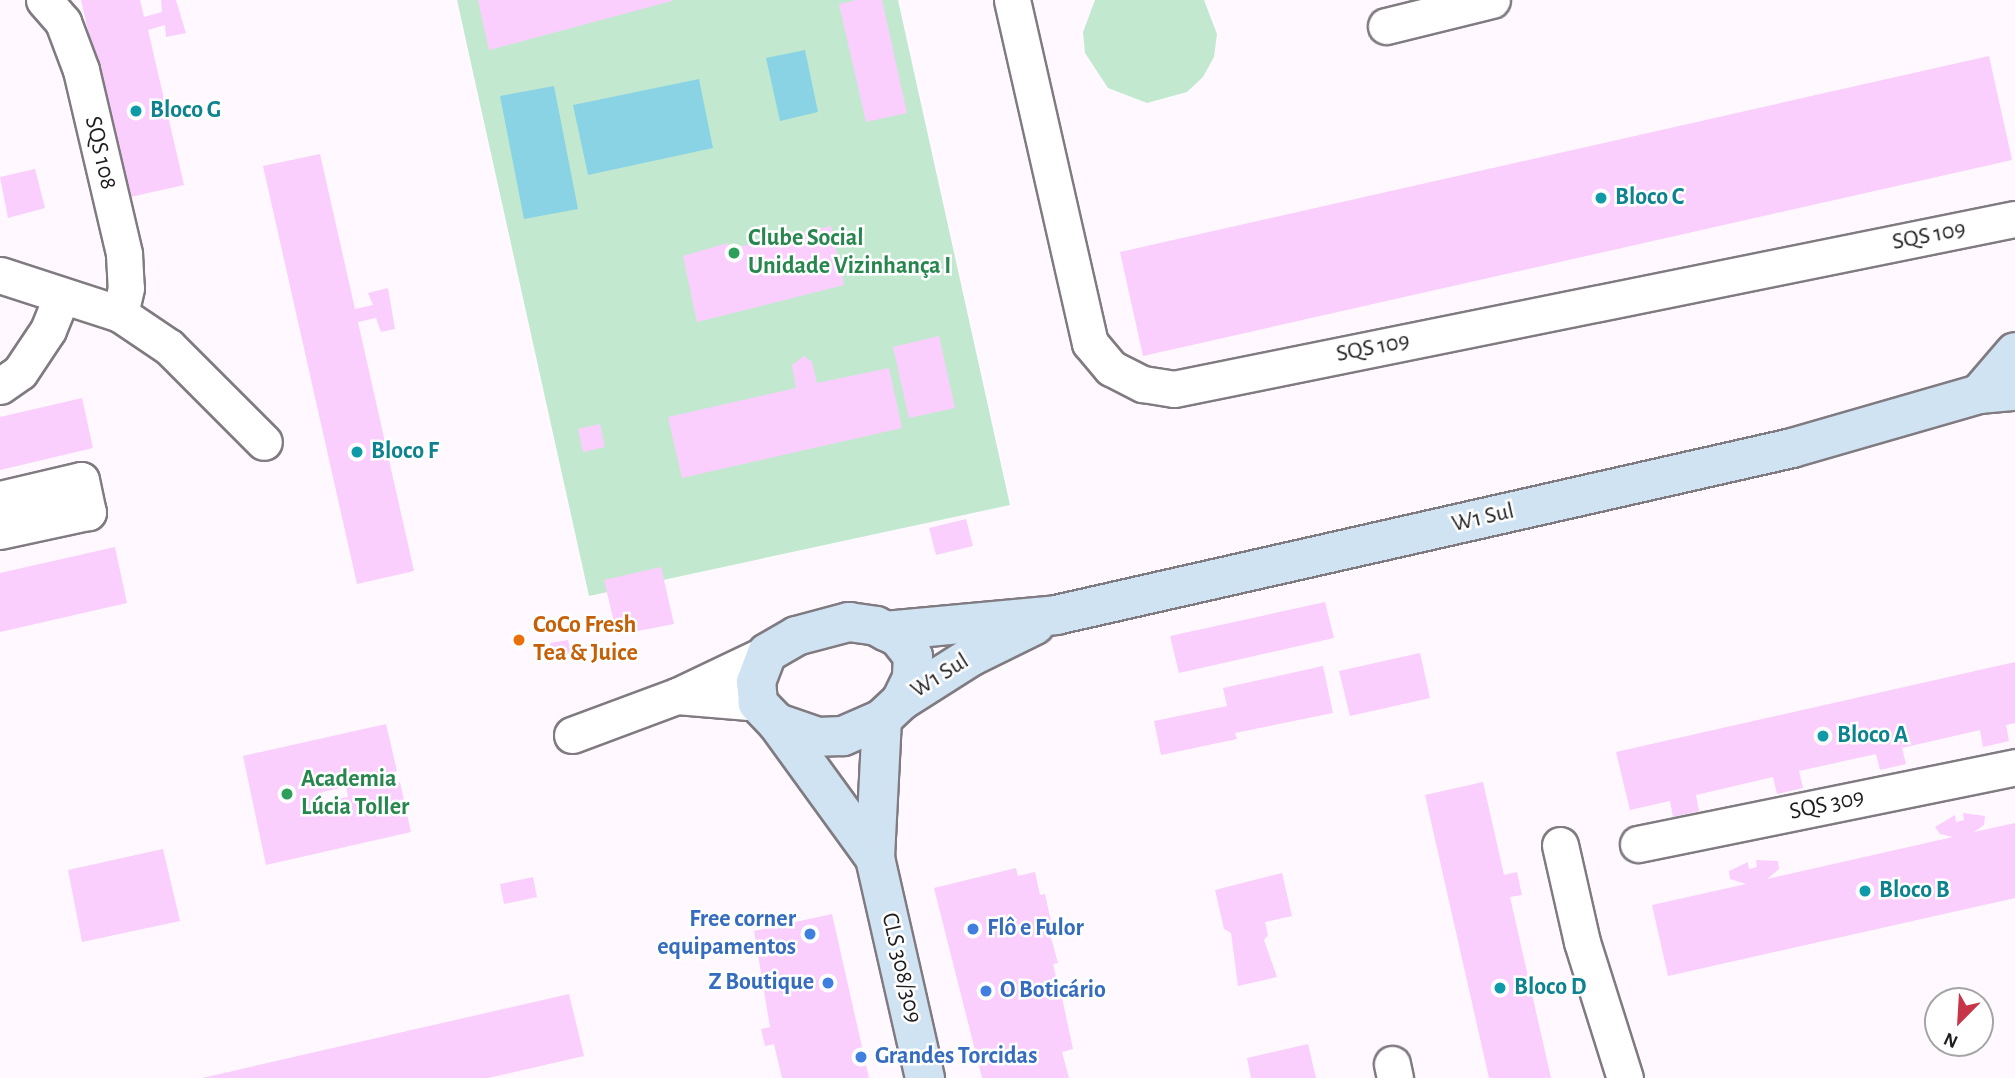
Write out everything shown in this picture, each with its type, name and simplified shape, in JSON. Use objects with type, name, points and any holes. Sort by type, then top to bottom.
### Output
[{"type":"street","name":"SQS 108","points":[[44,0],[62,22],[81,70],[124,254],[126,288],[120,314]]},
{"type":"street","name":"SQS 109","points":[[1012,0],[1090,343],[1111,368],[1143,384],[1174,389],[2015,219]]},
{"type":"street","points":[[1386,26],[1492,0]]},
{"type":"street","points":[[0,275],[120,314],[178,356],[264,442]]},
{"type":"street","points":[[0,386],[20,372],[48,330],[62,296]]},
{"type":"street","points":[[1997,392],[2015,352]]},
{"type":"street","name":"W1 Sul","points":[[885,631],[1056,615],[1909,418],[1997,392]]},
{"type":"street","name":"W1 Sul","points":[[1909,418],[2015,412]]},
{"type":"street","points":[[0,499],[81,480],[88,512],[0,531]]},
{"type":"street","name":"W1 Sul","points":[[891,710],[972,656],[1056,615]]},
{"type":"street","points":[[572,735],[677,696],[819,627],[849,622],[885,631],[898,637],[913,656],[912,678],[891,710],[843,736],[818,737],[768,713],[677,696]]},
{"type":"street","points":[[767,653],[756,682],[768,713]]},
{"type":"street","name":"CLS 308/309","points":[[891,710],[875,858],[925,1078]]},
{"type":"street","name":"CLS 308/309","points":[[768,713],[875,858]]},
{"type":"street","name":"SQS 309","points":[[1639,844],[2015,767]]},
{"type":"street","points":[[1560,845],[1582,942],[1625,1078]]},
{"type":"green space","name":"Clube Social Unidade Vizinhança I","points":[[457,0],[898,0],[1010,505],[589,596]]},
{"type":"green space","points":[[1095,0],[1204,0],[1217,34],[1214,57],[1203,77],[1187,92],[1147,103],[1108,88],[1085,53],[1083,32]]},
{"type":"water","points":[[805,50],[818,112],[780,121],[766,58]]},
{"type":"water","points":[[699,79],[713,148],[588,175],[573,105]]},
{"type":"water","points":[[554,86],[578,209],[524,219],[500,96]]},
{"type":"building","name":"Bloco G","points":[[81,0],[140,0],[144,17],[162,12],[161,0],[176,0],[186,33],[166,37],[165,25],[148,30],[184,185],[126,198]]},
{"type":"building","points":[[478,0],[672,0],[672,1],[489,50]]},
{"type":"building","points":[[857,0],[882,0],[907,113],[866,122],[839,4]]},
{"type":"building","name":"Bloco C","points":[[1989,56],[2012,160],[1143,356],[1120,252]]},
{"type":"building","name":"Bloco F","points":[[320,154],[355,309],[373,305],[368,293],[388,288],[395,329],[381,332],[376,318],[358,322],[414,571],[357,584],[263,166]]},
{"type":"building","points":[[35,169],[45,208],[8,218],[0,177]]},
{"type":"building","points":[[831,226],[844,285],[697,322],[683,256],[728,243],[729,249]]},
{"type":"building","points":[[939,336],[955,408],[909,418],[893,347]]},
{"type":"building","points":[[804,356],[812,362],[817,383],[889,368],[902,428],[682,478],[668,417],[796,388],[792,365]]},
{"type":"building","points":[[82,398],[93,448],[0,470],[0,417]]},
{"type":"building","points":[[600,424],[605,447],[583,452],[578,429]]},
{"type":"building","points":[[966,519],[973,546],[936,555],[929,528]]},
{"type":"building","points":[[115,547],[127,603],[0,632],[0,573]]},
{"type":"building","points":[[661,567],[674,624],[617,635],[604,580]]},
{"type":"building","points":[[1325,602],[1334,638],[1179,673],[1170,636]]},
{"type":"building","points":[[568,640],[571,653],[553,657],[550,643]]},
{"type":"building","points":[[1420,653],[1430,698],[1350,716],[1339,671]]},
{"type":"building","name":"Bloco A","points":[[2015,662],[2015,723],[2006,725],[2009,741],[1983,747],[1980,730],[1902,748],[1906,764],[1880,770],[1876,754],[1799,771],[1803,788],[1777,794],[1773,777],[1696,795],[1699,811],[1673,817],[1670,801],[1630,810],[1616,752]]},
{"type":"building","points":[[1323,666],[1333,713],[1235,733],[1237,739],[1161,755],[1154,721],[1227,706],[1223,688]]},
{"type":"building","name":"Academia Lúcia Toller","points":[[386,724],[397,771],[365,778],[365,782],[373,781],[375,788],[400,782],[411,832],[266,865],[243,756]],"holes":[[[346,787],[348,797],[324,802],[322,792]]]},
{"type":"building","name":"Bloco D","points":[[1483,782],[1504,875],[1517,872],[1522,895],[1510,897],[1551,1078],[1489,1078],[1425,795]]},
{"type":"building","name":"Bloco B","points":[[1963,813],[1985,816],[1984,825],[1974,832],[2015,823],[2015,898],[1668,976],[1652,905],[1746,884],[1730,879],[1729,871],[1748,862],[1749,869],[1757,867],[1756,860],[1778,861],[1779,869],[1767,879],[1953,837],[1940,834],[1935,827],[1955,815],[1956,822],[1964,820]]},
{"type":"building","points":[[163,849],[180,921],[82,942],[68,870]]},
{"type":"building","points":[[1016,868],[1018,876],[1035,872],[1040,895],[1045,894],[1052,926],[1048,927],[1058,963],[1053,964],[1057,981],[1046,983],[1049,1000],[1062,998],[1073,1049],[1062,1052],[1069,1078],[982,1078],[934,888]]},
{"type":"building","points":[[1282,873],[1292,916],[1265,922],[1268,935],[1264,940],[1277,977],[1238,986],[1231,933],[1224,929],[1215,890]]},
{"type":"building","points":[[533,877],[537,897],[504,904],[500,884]]},
{"type":"building","points":[[832,914],[869,1078],[782,1078],[774,1044],[765,1046],[761,1029],[770,1027],[754,931]]},
{"type":"building","points":[[569,994],[584,1056],[488,1078],[202,1078]]},
{"type":"building","points":[[1308,1044],[1316,1078],[1251,1078],[1247,1058]]},
{"type":"place","name":"Bloco G","points":[[136,111]]},
{"type":"place","name":"Bloco C","points":[[1601,198]]},
{"type":"place","name":"Clube Social Unidade Vizinhança I","points":[[734,253]]},
{"type":"place","name":"Bloco F","points":[[357,452]]},
{"type":"place","name":"CoCo Fresh Tea & Juice","points":[[519,640]]},
{"type":"place","name":"Bloco A","points":[[1823,736]]},
{"type":"place","name":"Academia Lúcia Toller","points":[[287,794]]},
{"type":"place","name":"Bloco B","points":[[1865,891]]},
{"type":"place","name":"Flô e Fulor","points":[[973,929]]},
{"type":"place","name":"Free corner equipamentos","points":[[810,934]]},
{"type":"place","name":"Z Boutique","points":[[828,983]]},
{"type":"place","name":"Bloco D","points":[[1500,988]]},
{"type":"place","name":"O Boticário","points":[[986,991]]},
{"type":"place","name":"Grandes Torcidas","points":[[861,1057]]}]
